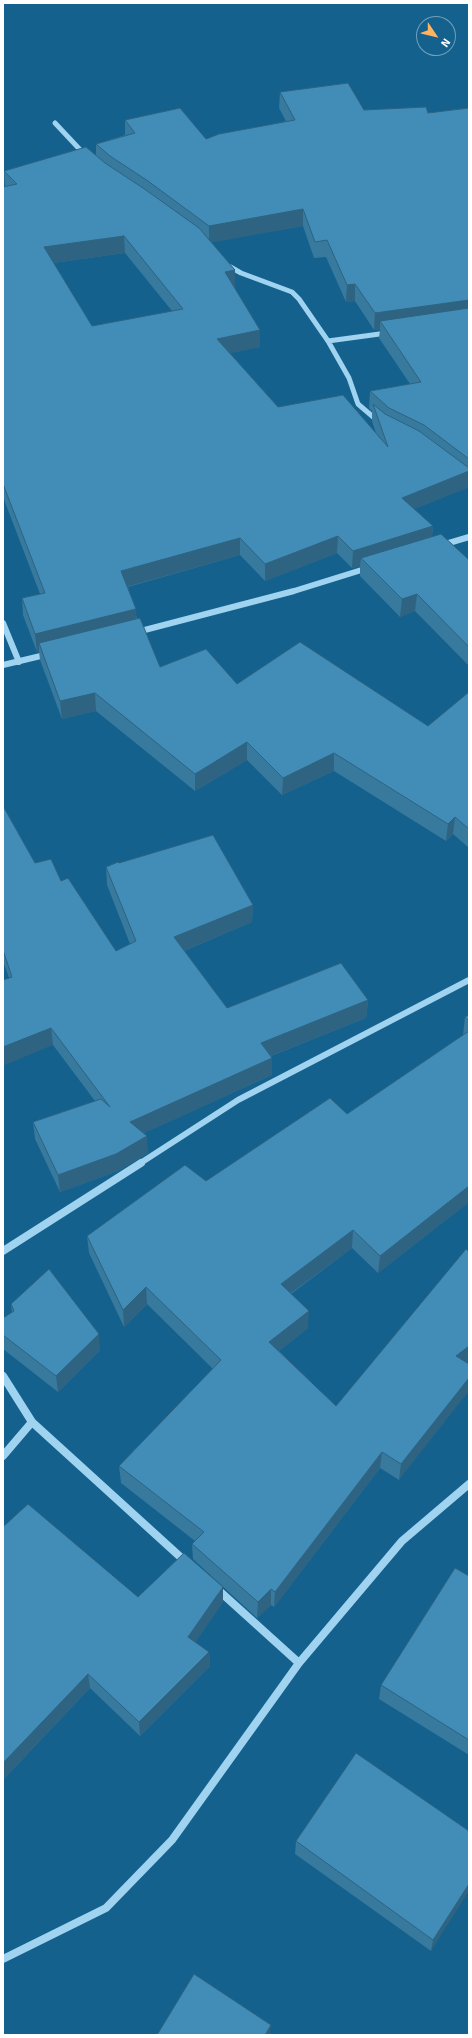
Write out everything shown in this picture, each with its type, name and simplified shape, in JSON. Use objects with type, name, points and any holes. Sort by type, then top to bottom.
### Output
[{"type":"street","points":[[55,124],[88,158]]},
{"type":"street","points":[[222,261],[240,272],[292,292],[300,299],[328,341],[349,378],[358,404],[386,428]]},
{"type":"street","points":[[328,341],[391,332]]},
{"type":"street","points":[[439,546],[469,536]]},
{"type":"street","points":[[134,633],[294,591],[378,565]]},
{"type":"street","points":[[3,623],[19,662]]},
{"type":"street","points":[[3,665],[57,652]]},
{"type":"street","points":[[3,1251],[238,1100],[469,980]]},
{"type":"street","points":[[3,1376],[32,1422],[193,1568]]},
{"type":"street","points":[[3,1456],[32,1422]]},
{"type":"street","points":[[3,1958],[106,1908],[172,1840],[299,1663],[402,1541],[469,1484]]},
{"type":"street","points":[[210,1584],[299,1663]]},
{"type":"building","points":[[348,83],[364,110],[426,107],[428,113],[469,108],[469,300],[375,313],[355,284],[347,285],[327,240],[315,242],[303,209],[209,226],[148,181],[110,156],[96,144],[135,133],[125,120],[180,108],[206,139],[219,134],[295,120],[280,92]]},
{"type":"building","points":[[86,147],[105,163],[199,228],[235,270],[225,272],[260,330],[217,339],[278,407],[343,395],[388,447],[373,404],[385,414],[419,431],[469,468],[469,471],[402,498],[433,526],[353,551],[338,536],[265,564],[240,538],[121,571],[136,609],[35,634],[22,598],[45,593],[3,484],[3,187],[17,184],[4,171]],"holes":[[[124,236],[183,309],[92,326],[44,247]]]},
{"type":"building","points":[[469,308],[469,459],[424,425],[389,408],[370,391],[421,382],[380,321]]},
{"type":"building","points":[[441,534],[468,559],[469,558],[469,647],[417,594],[402,599],[361,558]]},
{"type":"building","points":[[140,618],[160,667],[206,649],[237,684],[300,642],[428,726],[469,692],[469,829],[455,817],[448,824],[334,753],[283,778],[247,742],[195,774],[95,693],[60,701],[39,643]]},
{"type":"building","points":[[3,806],[35,863],[51,859],[61,881],[68,878],[116,951],[136,941],[106,867],[118,862],[119,863],[213,835],[253,905],[174,937],[227,1008],[341,963],[368,1000],[261,1043],[272,1058],[130,1122],[147,1136],[116,1154],[58,1175],[33,1122],[101,1099],[110,1107],[51,1028],[3,1047],[3,980],[12,977],[3,950]]},
{"type":"building","points":[[469,1015],[469,1021],[465,1017]]},
{"type":"building","points":[[469,1031],[469,1186],[380,1256],[353,1230],[281,1284],[309,1311],[269,1342],[336,1406],[466,1249],[469,1252],[469,1346],[456,1356],[469,1364],[469,1378],[401,1464],[382,1452],[275,1592],[271,1589],[258,1602],[192,1544],[204,1532],[119,1466],[221,1360],[146,1287],[123,1310],[87,1236],[185,1165],[206,1181],[330,1098],[347,1114]]},
{"type":"building","points":[[49,1269],[99,1334],[56,1376],[3,1335],[3,1318],[14,1311],[11,1304]]},
{"type":"building","points":[[28,1504],[138,1597],[184,1553],[223,1587],[188,1637],[209,1652],[139,1722],[88,1674],[3,1763],[3,1527]]},
{"type":"building","points":[[455,1568],[469,1576],[469,1740],[381,1685]]},
{"type":"building","points":[[356,1753],[469,1831],[469,1884],[433,1940],[296,1841]]},
{"type":"building","points":[[194,1974],[271,2025],[265,2035],[157,2035]]}]
